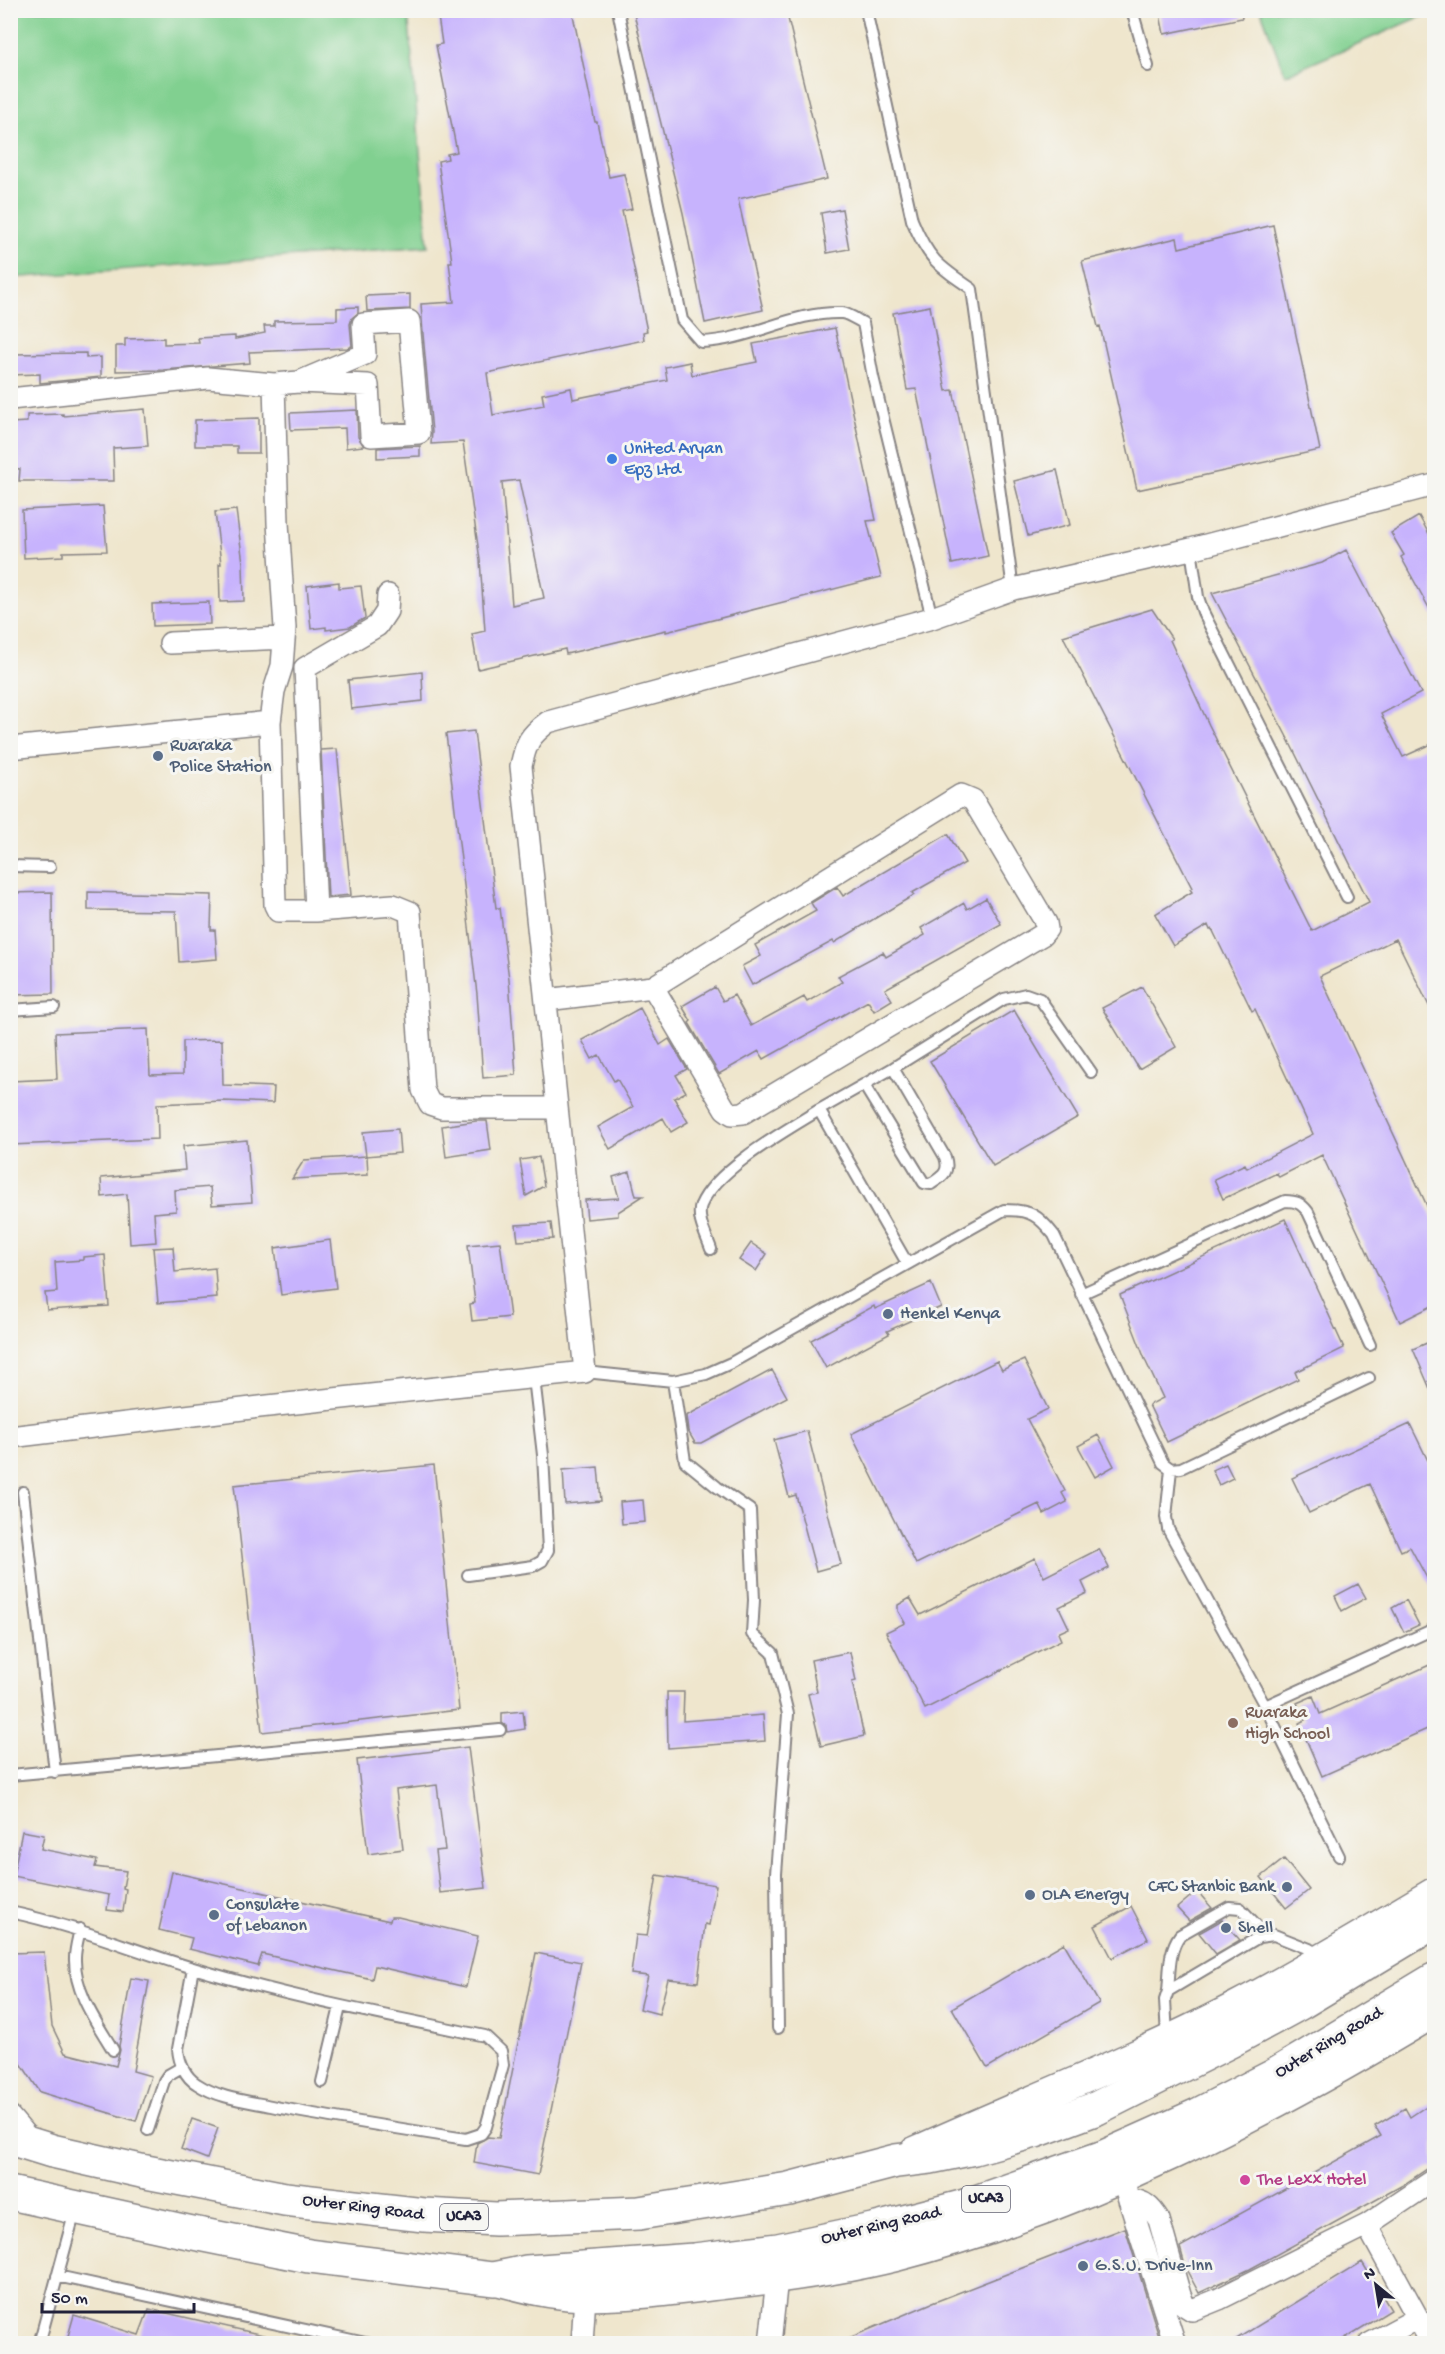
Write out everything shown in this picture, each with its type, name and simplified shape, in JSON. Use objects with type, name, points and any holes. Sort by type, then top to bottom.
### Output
[{"type":"main road","name":"Outer Ring Road","points":[[896,2161],[1167,2040],[1233,2008],[1434,1893]]},
{"type":"main road","name":"Outer Ring Road","points":[[22,2142],[141,2171],[285,2199],[424,2215],[496,2219],[639,2213],[789,2189],[896,2161],[974,2148],[1035,2131],[1097,2108],[1220,2046],[1300,2002],[1434,1922]]},
{"type":"main road","name":"Outer Ring Road","points":[[493,2279],[527,2272],[694,2260],[778,2250],[876,2229],[962,2207],[1104,2157],[1198,2115],[1274,2076],[1434,1980]]},
{"type":"main road","name":"Outer Ring Road","points":[[13,2196],[309,2256],[493,2279],[546,2291],[585,2295],[649,2292],[777,2278],[892,2256],[948,2241],[1061,2203],[1125,2189],[1216,2134],[1371,2051],[1434,2012]]},
{"type":"street","points":[[409,321],[419,433],[372,436],[368,385],[363,324],[409,321]]},
{"type":"street","points":[[299,382],[365,354]]},
{"type":"street","points":[[10,399],[208,378],[274,384],[299,382],[368,385]]},
{"type":"street","points":[[274,384],[284,638],[282,666],[274,691],[270,722],[275,905],[278,911],[316,911],[393,905],[410,912],[423,1090],[430,1104],[442,1108],[557,1108]]},
{"type":"street","points":[[10,1437],[585,1372],[521,766],[525,746],[533,733],[548,722],[932,618],[1013,589],[1191,549],[1434,485]]},
{"type":"street","points":[[282,666],[305,668],[377,626],[387,611],[388,596]]},
{"type":"street","points":[[170,643],[284,638]]},
{"type":"street","points":[[305,668],[316,911]]},
{"type":"street","points":[[10,748],[270,722]]},
{"type":"street","points":[[546,1000],[653,987],[961,795],[973,800],[1046,923],[1047,929],[1042,935],[743,1113],[732,1114],[725,1109],[653,987]]},
{"type":"street","points":[[10,2117],[22,2142]]},
{"type":"street","points":[[1125,2189],[1153,2210],[1159,2220],[1180,2295],[1184,2305],[1192,2310],[1219,2299],[1367,2225],[1434,2180]]},
{"type":"street","points":[[1125,2189],[1175,2343]]},
{"type":"street","points":[[1367,2225],[1432,2343]]},
{"type":"street","points":[[770,2343],[777,2278]]},
{"type":"street","points":[[582,2343],[585,2295]]},
{"type":"street","points":[[1369,2343],[1418,2318]]},
{"type":"lane","points":[[618,10],[682,320],[701,342],[720,342],[804,318],[844,313],[863,323],[873,377],[932,618]]},
{"type":"lane","points":[[866,10],[912,220],[922,244],[939,267],[972,289],[1013,589]]},
{"type":"lane","points":[[1132,10],[1148,66]]},
{"type":"lane","points":[[1191,549],[1198,597],[1203,612],[1347,897]]},
{"type":"lane","points":[[10,866],[50,867]]},
{"type":"lane","points":[[711,1249],[700,1218],[701,1206],[716,1184],[756,1149],[1004,999],[1026,993],[1040,999],[1091,1072]]},
{"type":"lane","points":[[10,1010],[54,1006]]},
{"type":"lane","points":[[864,1085],[924,1183],[931,1184],[946,1173],[948,1166],[893,1068]]},
{"type":"lane","points":[[819,1110],[907,1263]]},
{"type":"lane","points":[[1081,1294],[1284,1201],[1293,1201],[1301,1203],[1308,1212],[1370,1345]]},
{"type":"lane","points":[[585,1372],[674,1381],[706,1374],[731,1363],[1004,1210],[1029,1212],[1040,1217],[1054,1235],[1163,1463],[1171,1469],[1181,1468],[1369,1378]]},
{"type":"lane","points":[[468,1575],[533,1566],[542,1561],[548,1550],[543,1455],[534,1378]]},
{"type":"lane","points":[[674,1381],[685,1461],[717,1488],[750,1510],[754,1600],[752,1634],[773,1653],[788,1714],[776,1874],[778,2028]]},
{"type":"lane","points":[[1171,1469],[1166,1517],[1168,1529],[1265,1706],[1339,1856]]},
{"type":"lane","points":[[23,1492],[55,1772]]},
{"type":"lane","points":[[1265,1706],[1434,1629]]},
{"type":"lane","points":[[10,1775],[500,1730]]},
{"type":"lane","points":[[1167,2040],[1165,2000],[1168,1992],[1170,1957],[1180,1935],[1228,1907],[1240,1908],[1266,1935]]},
{"type":"lane","points":[[10,1912],[80,1929],[193,1968],[340,2007],[485,2036],[491,2039],[501,2051],[503,2065],[486,2127],[481,2134],[466,2139],[337,2120],[230,2097],[197,2085],[182,2067],[178,2049],[193,1968]]},
{"type":"lane","points":[[80,1929],[75,1958],[80,1984],[87,2006],[113,2050]]},
{"type":"lane","points":[[1168,1992],[1266,1935],[1275,1935],[1327,1956]]},
{"type":"lane","points":[[322,2082],[340,2007]]},
{"type":"lane","points":[[148,2130],[164,2081],[168,2075],[182,2067]]},
{"type":"lane","points":[[39,2343],[75,2208]]},
{"type":"lane","points":[[57,2276],[370,2343]]},
{"type":"green space","points":[[11,10],[408,11],[428,246],[11,278]]},
{"type":"green space","points":[[1261,10],[1434,11],[1285,75]]},
{"type":"building","points":[[437,10],[572,10],[609,177],[624,174],[632,209],[622,211],[647,331],[643,332],[644,340],[487,373],[493,415],[544,405],[542,394],[571,388],[573,399],[667,380],[665,367],[690,362],[692,375],[757,362],[753,344],[835,328],[876,520],[867,521],[881,577],[666,632],[666,630],[566,654],[565,649],[478,669],[472,634],[485,631],[480,560],[463,442],[431,444],[432,432],[421,304],[454,302],[449,262],[452,262],[438,161],[448,159],[447,154],[457,152],[436,45],[442,44]],"holes":[[[519,480],[544,598],[512,605],[502,482]]]},
{"type":"building","points":[[633,10],[786,10],[827,179],[738,199],[763,310],[705,323],[683,213]]},
{"type":"building","points":[[1159,10],[1241,10],[1242,18],[1164,34]]},
{"type":"building","points":[[842,209],[849,249],[827,253],[821,213]]},
{"type":"building","points":[[1273,225],[1320,450],[1137,490],[1100,326],[1098,327],[1082,261],[1177,238],[1179,248]]},
{"type":"building","points":[[410,294],[410,309],[367,311],[366,296]]},
{"type":"building","points":[[930,306],[946,391],[953,390],[988,556],[952,564],[916,389],[907,390],[893,313]]},
{"type":"building","points":[[358,307],[358,313],[352,318],[350,324],[352,346],[347,348],[249,352],[250,363],[163,370],[116,371],[116,346],[125,346],[125,339],[164,338],[164,344],[199,343],[198,338],[235,336],[235,339],[265,333],[264,326],[274,326],[274,321],[337,320],[337,308]]},
{"type":"building","points":[[86,353],[86,358],[101,357],[101,377],[40,383],[40,374],[10,375],[10,354]]},
{"type":"building","points":[[145,409],[148,446],[113,448],[114,481],[19,481],[20,469],[10,468],[10,423],[27,422],[27,415],[63,414],[63,416]]},
{"type":"building","points":[[357,410],[358,437],[364,446],[346,448],[345,428],[291,430],[290,413]]},
{"type":"building","points":[[259,418],[259,453],[237,453],[237,446],[195,446],[195,420]]},
{"type":"building","points":[[420,446],[420,456],[377,458],[377,448]]},
{"type":"building","points":[[1057,470],[1070,525],[1028,536],[1014,481]]},
{"type":"building","points":[[103,506],[107,551],[63,552],[63,556],[24,558],[22,510]]},
{"type":"building","points":[[236,510],[243,563],[244,601],[220,602],[219,564],[221,564],[215,512]]},
{"type":"building","points":[[1419,516],[1434,543],[1434,617],[1401,557],[1404,555],[1391,533]]},
{"type":"building","points":[[1346,550],[1421,693],[1381,714],[1403,757],[1434,743],[1434,1016],[1396,939],[1320,976],[1434,1221],[1434,1305],[1400,1322],[1322,1155],[1279,1177],[1277,1173],[1223,1199],[1214,1179],[1245,1164],[1247,1168],[1313,1134],[1255,1009],[1252,1011],[1212,929],[1210,930],[1208,925],[1173,946],[1155,914],[1192,892],[1190,889],[1192,888],[1063,636],[1152,609],[1172,639],[1170,640],[1209,725],[1312,931],[1369,902],[1212,593],[1322,563]]},
{"type":"building","points":[[339,582],[339,588],[361,586],[365,618],[350,627],[311,629],[307,586]]},
{"type":"building","points":[[209,602],[210,624],[153,626],[152,604]]},
{"type":"building","points":[[422,672],[423,701],[351,709],[348,680]]},
{"type":"building","points":[[474,731],[496,908],[500,908],[509,979],[516,1075],[483,1078],[477,994],[446,734]]},
{"type":"building","points":[[337,749],[351,895],[328,897],[321,750]]},
{"type":"building","points":[[948,834],[965,863],[912,893],[914,895],[834,943],[833,941],[752,985],[742,966],[761,956],[755,945],[816,911],[811,903],[837,887],[843,896]]},
{"type":"building","points":[[52,892],[53,994],[10,995],[10,893]]},
{"type":"building","points":[[88,892],[212,895],[211,930],[215,930],[217,959],[179,962],[176,911],[88,910]]},
{"type":"building","points":[[986,898],[1001,924],[885,989],[892,1000],[874,1011],[868,1001],[764,1059],[759,1051],[719,1074],[689,1023],[691,1021],[682,1006],[715,987],[723,1001],[734,995],[751,1026],[804,997],[807,1002],[842,982],[838,976],[883,952],[886,957],[925,935],[921,928],[964,903],[967,909]]},
{"type":"building","points":[[1142,987],[1176,1047],[1139,1069],[1102,1008]]},
{"type":"building","points":[[640,1008],[660,1045],[669,1039],[687,1069],[676,1075],[686,1092],[674,1098],[688,1122],[671,1132],[663,1118],[610,1149],[598,1127],[633,1107],[617,1079],[614,1081],[599,1055],[592,1059],[582,1040]]},
{"type":"building","points":[[1014,1010],[1078,1117],[993,1166],[930,1061]]},
{"type":"building","points":[[148,1029],[150,1075],[183,1074],[183,1041],[222,1040],[223,1085],[274,1087],[273,1103],[223,1101],[157,1104],[158,1139],[10,1145],[10,1081],[57,1079],[55,1033]]},
{"type":"building","points":[[487,1121],[491,1150],[446,1157],[442,1126]]},
{"type":"building","points":[[398,1129],[400,1153],[366,1156],[363,1132]]},
{"type":"building","points":[[247,1140],[252,1202],[212,1205],[210,1187],[175,1190],[176,1211],[154,1213],[156,1242],[130,1244],[127,1194],[102,1197],[101,1178],[185,1170],[183,1146]]},
{"type":"building","points":[[367,1156],[368,1175],[292,1179],[304,1160]]},
{"type":"building","points":[[539,1157],[544,1186],[526,1196],[520,1160]]},
{"type":"building","points":[[630,1172],[636,1196],[643,1196],[618,1212],[618,1216],[587,1219],[585,1200],[619,1198],[613,1177]]},
{"type":"building","points":[[1285,1219],[1344,1348],[1295,1372],[1298,1379],[1167,1442],[1149,1405],[1163,1398],[1146,1362],[1120,1295]]},
{"type":"building","points":[[551,1223],[553,1239],[518,1241],[516,1225]]},
{"type":"building","points":[[330,1240],[336,1288],[281,1295],[275,1248]]},
{"type":"building","points":[[500,1242],[510,1317],[472,1321],[470,1304],[475,1303],[468,1245]]},
{"type":"building","points":[[751,1243],[767,1254],[756,1271],[739,1260]]},
{"type":"building","points":[[173,1247],[175,1272],[215,1268],[217,1298],[158,1303],[153,1248]]},
{"type":"building","points":[[105,1255],[109,1306],[47,1310],[45,1293],[57,1292],[55,1262],[83,1260],[83,1257]]},
{"type":"building","points":[[931,1283],[941,1307],[887,1331],[889,1334],[826,1368],[811,1340],[874,1306],[875,1309]]},
{"type":"building","points":[[1434,1340],[1434,1398],[1413,1349]]},
{"type":"building","points":[[1024,1360],[1048,1409],[1027,1419],[1065,1491],[1062,1493],[1067,1502],[1044,1514],[1039,1504],[916,1564],[851,1434],[997,1361],[1002,1370]]},
{"type":"building","points":[[772,1370],[787,1397],[701,1443],[695,1443],[688,1431],[686,1416]]},
{"type":"building","points":[[1410,1424],[1434,1473],[1434,1591],[1410,1547],[1401,1551],[1370,1484],[1309,1513],[1292,1478]]},
{"type":"building","points":[[807,1431],[841,1564],[816,1571],[796,1495],[789,1497],[774,1440]]},
{"type":"building","points":[[1098,1435],[1114,1466],[1095,1477],[1078,1446]]},
{"type":"building","points":[[1226,1464],[1233,1478],[1219,1485],[1212,1470]]},
{"type":"building","points":[[434,1465],[459,1710],[262,1732],[234,1485]]},
{"type":"building","points":[[598,1467],[601,1501],[565,1504],[563,1470]]},
{"type":"building","points":[[643,1500],[645,1522],[622,1524],[620,1502]]},
{"type":"building","points":[[1099,1549],[1109,1568],[1082,1582],[1087,1593],[1059,1607],[1069,1628],[1058,1633],[1061,1640],[925,1709],[886,1632],[905,1623],[898,1611],[898,1605],[910,1598],[920,1615],[1035,1558],[1044,1577]]},
{"type":"building","points":[[1358,1584],[1366,1598],[1342,1611],[1335,1596]]},
{"type":"building","points":[[1406,1600],[1419,1625],[1404,1632],[1392,1608]]},
{"type":"building","points":[[850,1652],[856,1681],[852,1682],[864,1736],[821,1746],[808,1694],[817,1692],[811,1660]]},
{"type":"building","points":[[1434,1663],[1434,1726],[1322,1776],[1299,1723],[1305,1720],[1297,1703],[1313,1696],[1320,1714]]},
{"type":"building","points":[[667,1692],[684,1692],[683,1721],[763,1715],[765,1741],[668,1748]]},
{"type":"building","points":[[523,1711],[525,1729],[507,1732],[506,1726],[502,1723],[502,1713]]},
{"type":"building","points":[[468,1747],[486,1888],[440,1893],[435,1851],[445,1850],[437,1785],[396,1790],[403,1849],[368,1854],[357,1760]]},
{"type":"building","points":[[22,1831],[44,1835],[41,1849],[97,1860],[95,1867],[126,1871],[123,1912],[107,1910],[109,1895],[13,1876]]},
{"type":"building","points":[[1284,1859],[1309,1890],[1286,1908],[1261,1877]]},
{"type":"building","points":[[172,1872],[390,1921],[391,1917],[398,1917],[478,1936],[466,1987],[375,1966],[372,1979],[262,1954],[258,1966],[189,1949],[192,1938],[159,1930]]},
{"type":"building","points":[[657,1875],[716,1885],[709,1925],[705,1924],[698,1982],[668,1979],[659,2014],[640,2009],[648,1976],[631,1974],[636,1935],[647,1936]]},
{"type":"building","points":[[1197,1891],[1212,1908],[1189,1921],[1177,1908]]},
{"type":"building","points":[[1131,1906],[1148,1939],[1112,1958],[1095,1926]]},
{"type":"building","points":[[1222,1920],[1240,1940],[1216,1954],[1199,1933]]},
{"type":"building","points":[[1064,1943],[1099,2003],[987,2068],[952,2008]]},
{"type":"building","points":[[44,1952],[52,2026],[65,2053],[116,2066],[131,1978],[149,1981],[133,2071],[151,2076],[136,2121],[40,2092],[10,2047],[10,1953]]},
{"type":"building","points":[[536,1953],[581,1962],[538,2175],[474,2163],[477,2143],[488,2137],[499,2138]]},
{"type":"building","points":[[1434,2101],[1434,2167],[1250,2269],[1199,2293],[1186,2269],[1180,2247],[1381,2136],[1375,2126],[1405,2108],[1410,2117]]},
{"type":"building","points":[[192,2119],[218,2128],[207,2159],[181,2149]]},
{"type":"building","name":"G.S.U. Drive-Inn","points":[[1125,2228],[1161,2343],[837,2343],[932,2303]]},
{"type":"building","points":[[1362,2262],[1391,2310],[1337,2343],[1230,2343]]},
{"type":"building","points":[[149,2309],[272,2337],[271,2343],[66,2343],[74,2315],[139,2335]]},
{"type":"place","name":"United Aryan Epz Ltd","points":[[612,459]]},
{"type":"place","name":"Ruaraka Police Station","points":[[158,756]]},
{"type":"place","name":"Henkel Kenya","points":[[888,1314]]},
{"type":"place","name":"Ruaraka High School","points":[[1233,1723]]},
{"type":"place","name":"CFC Stanbic Bank","points":[[1287,1887]]},
{"type":"place","name":"OLA Energy","points":[[1030,1895]]},
{"type":"place","name":"Consulate of Lebanon","points":[[214,1915]]},
{"type":"place","name":"Shell","points":[[1226,1928]]},
{"type":"place","name":"The Lexx Hotel","points":[[1245,2180]]},
{"type":"place","name":"G.S.U. Drive-Inn","points":[[1083,2266]]}]
